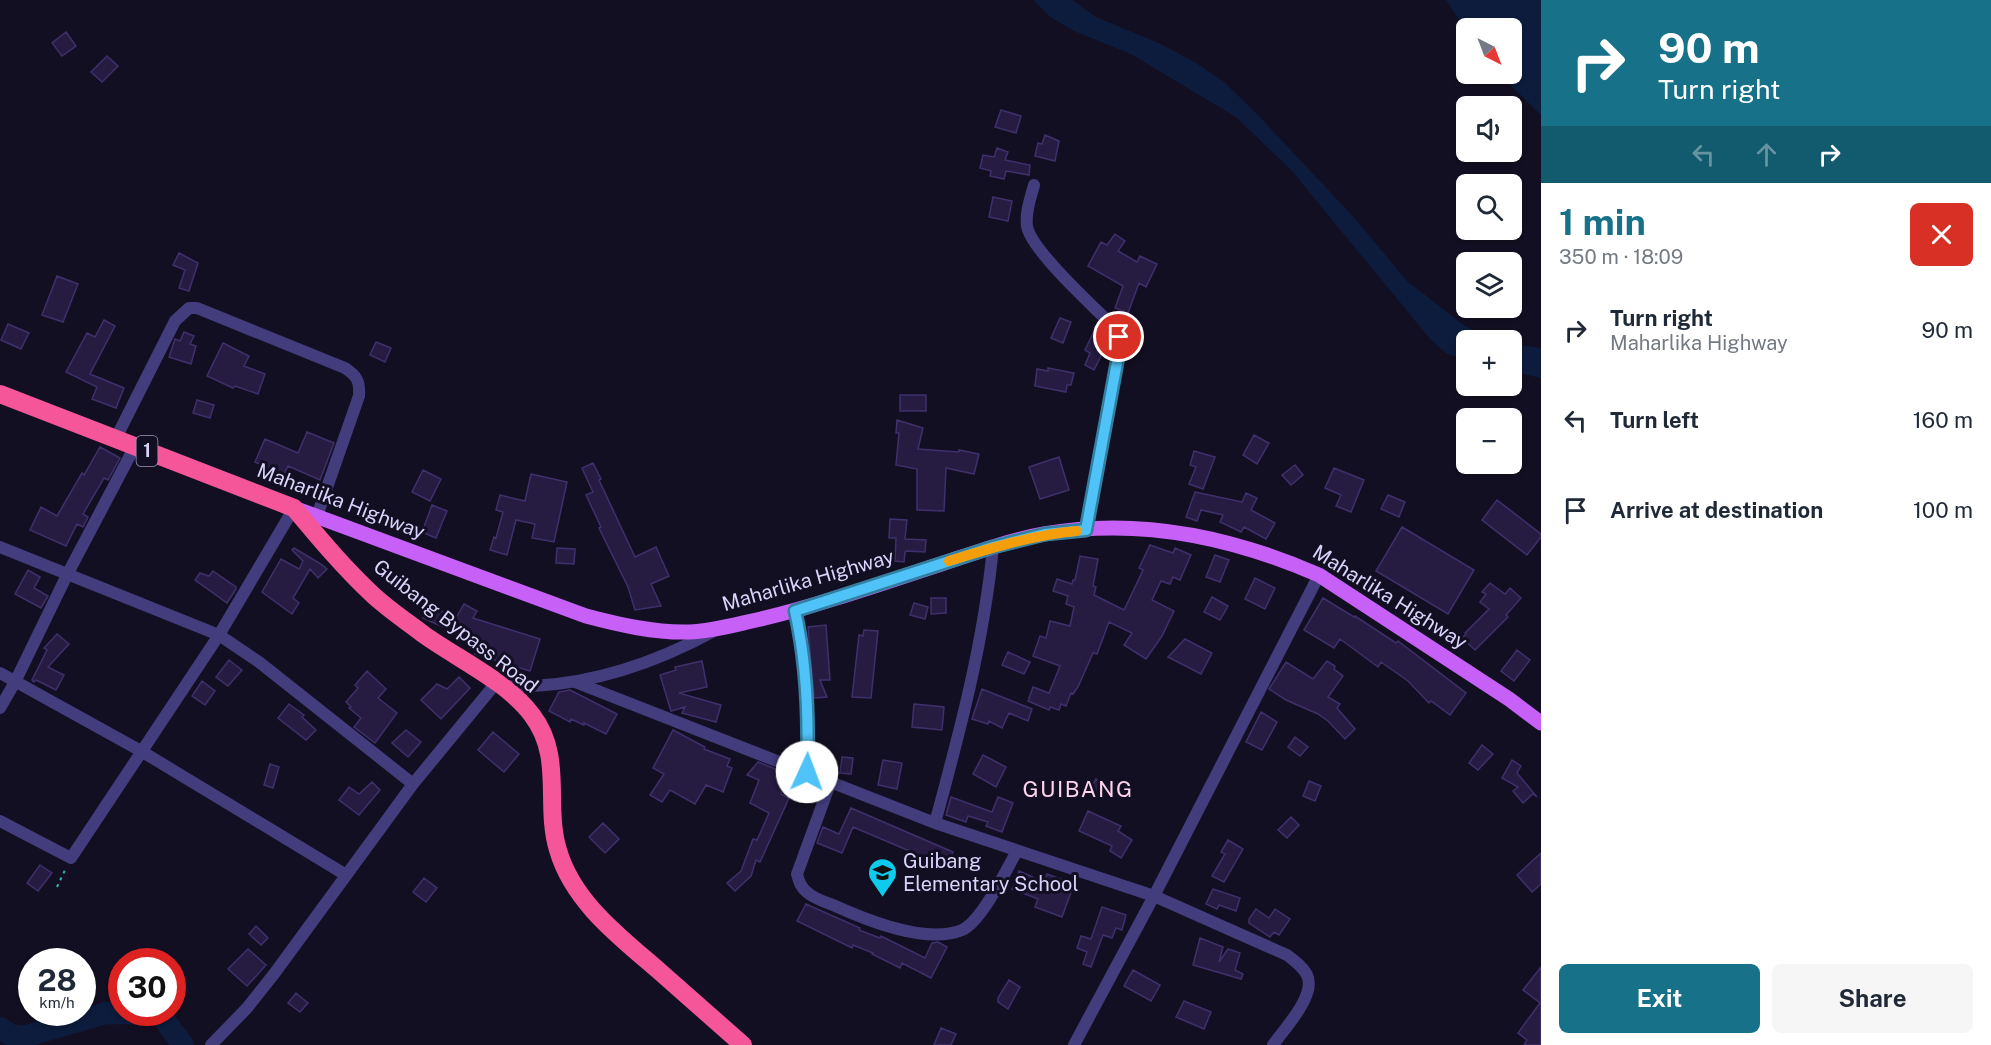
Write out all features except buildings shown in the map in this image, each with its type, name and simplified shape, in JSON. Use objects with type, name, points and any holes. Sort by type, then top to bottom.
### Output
[{"type":"highway","name":"Maharlika Highway","points":[[0,394],[294,508]]},
{"type":"highway","name":"Guibang Bypass Road","points":[[294,508],[326,547],[374,596],[425,635],[514,696],[530,712],[541,728],[549,748],[553,824],[558,850],[567,873],[583,897],[606,924],[743,1045]]},
{"type":"main road","name":"Maharlika Highway","points":[[294,508],[595,618],[665,632],[718,629],[795,611],[993,547],[1045,534],[1086,530],[1143,529],[1201,536],[1258,550],[1319,575],[1509,699],[1541,723]]},
{"type":"street","points":[[1034,184],[1026,218],[1027,228],[1032,238],[1043,253],[1114,327],[1119,337],[1118,357],[1086,530]]},
{"type":"street","points":[[116,438],[175,321],[189,308],[197,308],[345,368],[355,375],[360,384],[359,396],[316,516]]},
{"type":"street","points":[[0,708],[135,446]]},
{"type":"street","points":[[0,821],[71,858],[219,635],[294,508]]},
{"type":"street","points":[[0,547],[219,635],[259,662],[413,784]]},
{"type":"street","points":[[935,822],[977,663],[993,547]]},
{"type":"street","points":[[1074,1045],[1154,896],[1319,575]]},
{"type":"street","points":[[795,611],[801,639],[807,694],[807,772]]},
{"type":"street","points":[[214,1042],[247,1008],[274,974],[413,784],[496,683],[531,686],[575,682],[642,663],[680,649],[718,629]]},
{"type":"street","points":[[0,673],[141,751],[346,875]]},
{"type":"street","points":[[575,682],[935,822],[1154,896],[1287,955],[1300,966],[1308,978],[1309,991],[1303,1005],[1273,1045]]},
{"type":"street","points":[[831,781],[797,874],[800,883],[810,895],[852,914],[898,929],[931,934],[951,933],[964,929],[975,919],[990,898],[1017,851]]},
{"type":"path","points":[[57,887],[71,858]]},
{"type":"water","points":[[1033,0],[1072,0],[1096,17],[1163,45],[1224,82],[1358,222],[1407,281],[1473,330],[1456,330],[1456,357],[1446,353],[1431,340],[1292,171],[1236,117],[1131,54],[1074,31],[1049,16]]},
{"type":"water","points":[[1446,0],[1541,0],[1541,115],[1509,84],[1522,84],[1522,18],[1458,18]]},
{"type":"water","points":[[1522,345],[1541,348],[1541,378],[1522,373]]},
{"type":"waterway","points":[[0,1028],[11,1035],[23,1037],[106,1013],[160,1014],[183,1045]]},
{"type":"slow traffic","points":[[949,561],[1045,534],[1077,531]]},
{"type":"place","name":"Guibang Elementary School","points":[[882,898]]},
{"type":"district","name":"GUIBANG","points":[[1078,789]]},
{"type":"route","points":[[807,772],[807,694],[801,639],[795,611],[993,547],[1045,534],[1086,530],[1118,357],[1119,337]]}]
